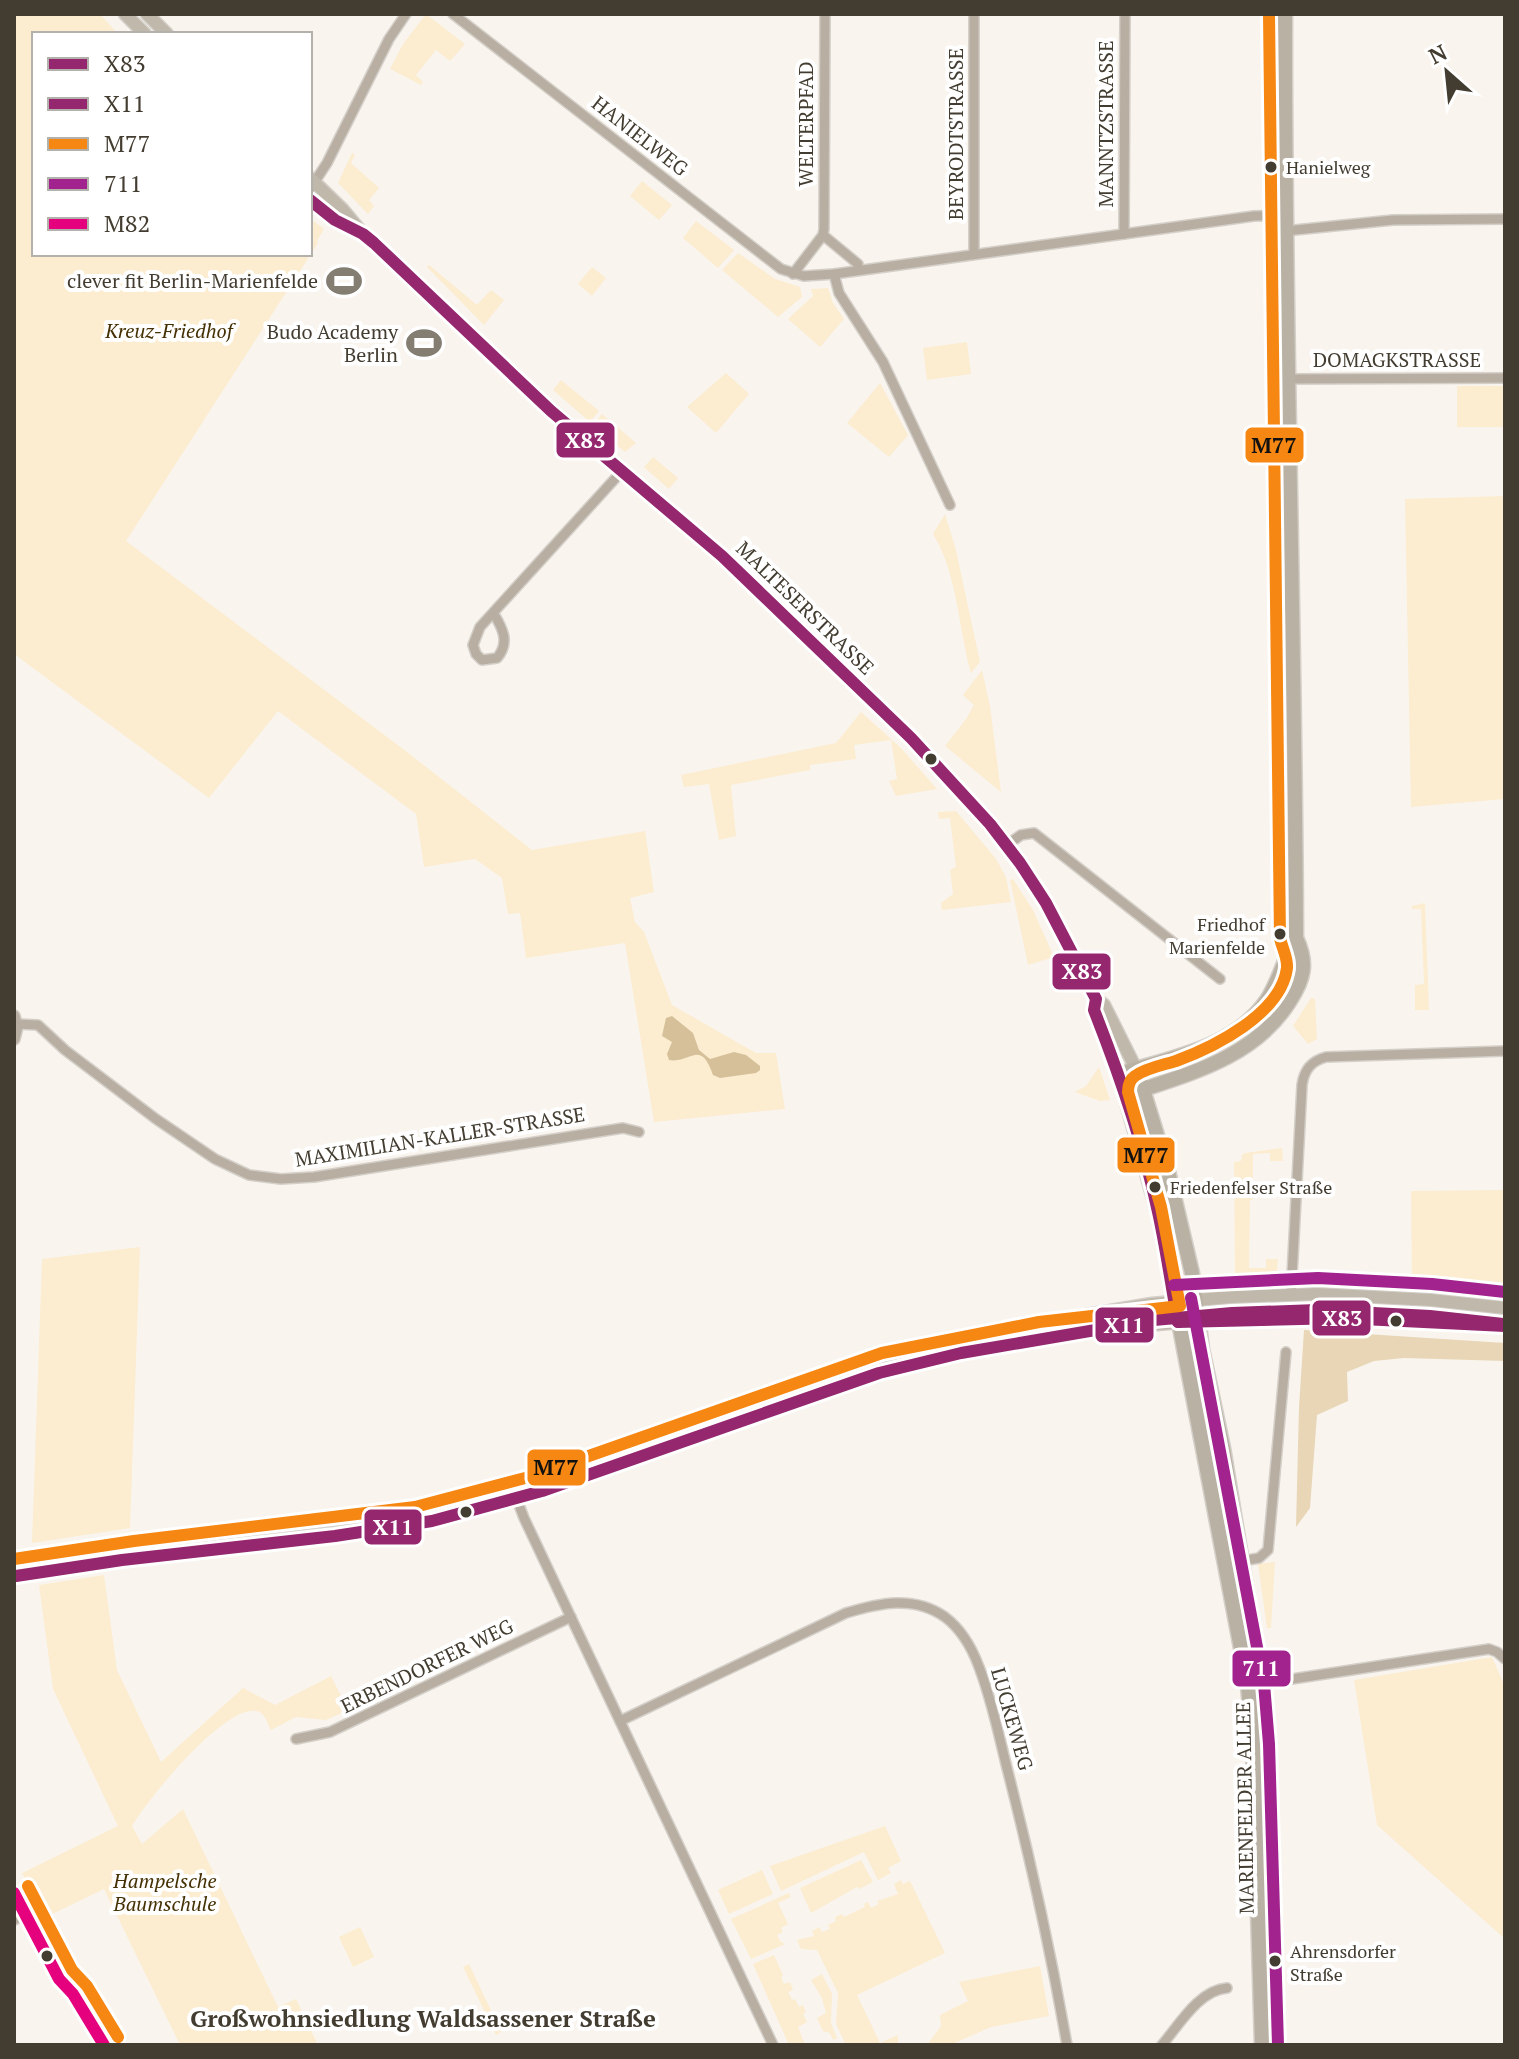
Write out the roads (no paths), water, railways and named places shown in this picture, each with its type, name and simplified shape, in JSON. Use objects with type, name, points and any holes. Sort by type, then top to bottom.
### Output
[{"type":"main road","points":[[125,14],[143,32]]},
{"type":"main road","points":[[147,14],[165,32]]},
{"type":"main road","points":[[1119,1074],[1209,1045],[1243,1026],[1265,1003],[1275,987],[1296,938],[1285,223],[1285,14]]},
{"type":"main road","name":"MALTESERSTRASSE","points":[[312,183],[527,389],[722,556],[900,726],[1007,845]]},
{"type":"main road","name":"MALTESERSTRASSE","points":[[312,202],[335,220],[363,234]]},
{"type":"main road","points":[[1007,845],[1046,903],[1096,999],[1104,1005],[1144,1089],[1171,1184],[1242,1561]]},
{"type":"main road","points":[[1126,1095],[1217,1063],[1247,1046],[1270,1027],[1301,980],[1304,955],[1296,938]]},
{"type":"main road","points":[[1096,999],[1094,1010],[1126,1095],[1158,1212],[1178,1322]]},
{"type":"main road","points":[[1290,1316],[1291,1295]]},
{"type":"main road","points":[[14,1560],[120,1544],[411,1510],[511,1484],[874,1358],[958,1337],[1175,1301],[1291,1295],[1395,1298],[1505,1308]]},
{"type":"main road","points":[[14,1575],[418,1523],[516,1498],[886,1369],[1058,1335],[1178,1322],[1290,1316],[1392,1317],[1505,1326]]},
{"type":"main road","name":"MARIENFELDER ALLEE","points":[[1178,1322],[1226,1564],[1255,1685],[1254,1759],[1262,2045]]},
{"type":"main road","name":"MARIENFELDER ALLEE","points":[[1242,1561],[1255,1685],[1271,2045]]},
{"type":"street","points":[[312,183],[389,39],[406,14]]},
{"type":"street","name":"HANIELWEG","points":[[453,14],[781,269],[793,274]]},
{"type":"street","name":"WELTERPFAD","points":[[823,235],[825,14]]},
{"type":"street","name":"BEYRODTSTRASSE","points":[[974,14],[974,254]]},
{"type":"street","name":"MANNTZSTRASSE","points":[[1124,234],[1125,14]]},
{"type":"street","points":[[858,270],[858,264],[823,235],[793,274],[834,274],[1265,215],[1285,223],[1505,219]]},
{"type":"street","points":[[834,274],[839,293],[883,362],[950,505]]},
{"type":"street","name":"DOMAGKSTRASSE","points":[[1289,379],[1505,378]]},
{"type":"street","points":[[494,614],[504,630],[505,643],[497,658],[482,660],[473,645],[475,637],[494,614],[622,471]]},
{"type":"street","points":[[1007,845],[1026,834],[1039,836],[1220,979]]},
{"type":"street","points":[[14,1039],[16,1020]]},
{"type":"street","name":"MAXIMILIAN-KALLER-STRASSE","points":[[16,1020],[38,1025],[54,1036],[65,1050],[198,1150],[240,1173],[263,1177],[314,1177],[623,1128],[639,1132]]},
{"type":"street","points":[[1291,1295],[1302,1085],[1307,1069],[1326,1057],[1505,1051]]},
{"type":"street","points":[[1242,1561],[1259,1558],[1268,1550],[1286,1352]]},
{"type":"street","points":[[511,1484],[773,2045]]},
{"type":"street","name":"LUCKEWEG","points":[[620,1721],[846,1613],[873,1605],[908,1603],[944,1617],[968,1644],[985,1683],[1044,1922],[1067,2045]]},
{"type":"street","name":"ERBENDORFER WEG","points":[[296,1739],[330,1732],[571,1617]]},
{"type":"street","points":[[1255,1685],[1489,1649],[1505,1659]]},
{"type":"street","points":[[14,1893],[59,1979],[73,1994],[104,2045]]},
{"type":"street","points":[[14,1920],[25,1915]]},
{"type":"street","points":[[1162,2045],[1205,1996],[1217,1989],[1227,1988]]},
{"type":"place","name":"Hanielweg","points":[[1271,167]]},
{"type":"place","name":"clever fit Berlin-Marienfelde","points":[[344,281]]},
{"type":"place","name":"Budo Academy Berlin","points":[[424,343]]},
{"type":"place","name":"Friedhof Marienfelde","points":[[1280,934]]},
{"type":"place","name":"Friedenfelser Straße","points":[[1155,1187]]},
{"type":"place","name":"Ahrensdorfer Straße","points":[[1275,1961]]},
{"type":"district","name":"Großwohnsiedlung Waldsassener Straße","points":[[423,2019]]},
{"type":"park label","name":"Kreuz-Friedhof","points":[[169,331]]},
{"type":"park label","name":"Hampelsche Baumschule","points":[[165,1892]]}]
